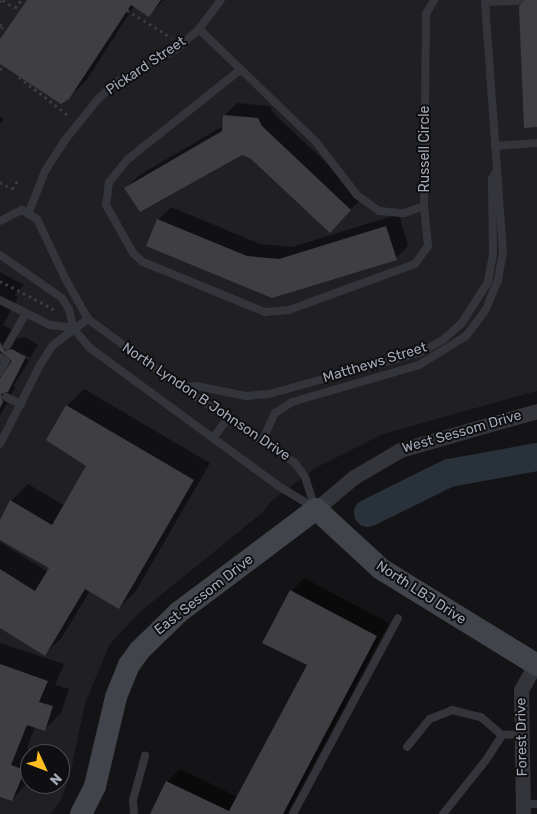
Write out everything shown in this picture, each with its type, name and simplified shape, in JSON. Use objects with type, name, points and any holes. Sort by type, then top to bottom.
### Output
[{"type":"street","name":"West Sessom Drive","points":[[316,508],[354,477],[400,450],[537,411]]},
{"type":"street","name":"North LBJ Drive","points":[[316,508],[381,569],[536,663]]},
{"type":"street","name":"East Sessom Drive","points":[[81,814],[95,786],[116,697],[129,665],[139,650],[179,612],[316,508]]},
{"type":"street","name":"Forest Drive","points":[[528,808],[520,734],[521,690],[536,663]]},
{"type":"lane","name":"Pickard Street","points":[[29,212],[45,171],[65,140],[99,98],[117,82],[178,48],[199,29],[221,0]]},
{"type":"lane","name":"Russell Circle","points":[[199,29],[316,142],[357,195],[379,211],[404,213],[424,206],[426,14],[434,0]]},
{"type":"lane","points":[[485,1],[519,1]]},
{"type":"lane","name":"Matthews Street","points":[[262,441],[275,414],[292,402],[419,365],[466,336],[486,311],[498,280],[503,254],[500,180],[496,171],[485,1]]},
{"type":"lane","points":[[240,70],[127,160],[109,182],[106,205],[133,252],[143,262],[265,312],[289,310],[415,264],[428,246],[424,206]]},
{"type":"lane","points":[[495,146],[537,143]]},
{"type":"lane","name":"Matthews Street","points":[[181,387],[196,386],[246,396],[269,394],[422,352],[444,339],[462,323],[488,282],[493,254],[492,179],[496,171]]},
{"type":"lane","points":[[0,221],[14,211],[29,212]]},
{"type":"lane","name":"North Lyndon B Johnson Drive","points":[[29,212],[43,229],[66,280],[88,318],[181,387],[295,463],[305,477],[316,508]]},
{"type":"lane","name":"North Lyndon B Johnson Drive","points":[[0,255],[62,298],[69,309],[73,328],[90,348],[213,438],[316,508]]},
{"type":"lane","points":[[0,300],[50,325],[73,328]]},
{"type":"lane","points":[[7,346],[26,313]]},
{"type":"lane","points":[[0,444],[53,345],[88,318]]},
{"type":"lane","points":[[0,357],[6,361],[0,372]]},
{"type":"lane","points":[[6,396],[21,404]]},
{"type":"lane","points":[[213,438],[228,418]]},
{"type":"lane","points":[[293,814],[398,618]]},
{"type":"lane","points":[[407,747],[430,719],[452,710],[481,717],[502,735],[520,734]]},
{"type":"lane","points":[[443,814],[486,760],[502,735]]},
{"type":"lane","points":[[134,814],[133,800],[145,756]]},
{"type":"path","points":[[1,1],[15,8],[21,0]]},
{"type":"path","points":[[127,10],[172,38]]},
{"type":"path","points":[[0,24],[3,27],[0,32]]},
{"type":"path","points":[[0,70],[2,66]]},
{"type":"path","points":[[19,77],[68,115]]},
{"type":"path","points":[[0,182],[12,189],[19,179]]},
{"type":"path","points":[[0,281],[52,308],[56,314]]},
{"type":"shaded area","points":[[0,0],[537,0],[537,391],[383,434],[317,467],[270,502],[263,512],[140,612],[110,644],[85,703],[70,776],[70,744],[20,744],[20,794],[63,794],[60,802],[50,814],[0,814]]},
{"type":"building","points":[[27,0],[161,0],[149,17],[131,5],[69,99],[61,104],[0,64],[0,39]]},
{"type":"building","points":[[524,0],[537,0],[537,127],[524,128],[519,7]]},
{"type":"building","points":[[223,115],[258,118],[262,126],[351,210],[330,233],[251,159],[242,155],[140,212],[124,188],[222,131]]},
{"type":"building","points":[[157,219],[247,256],[279,259],[386,226],[397,260],[272,298],[146,246]]},
{"type":"building","points":[[0,342],[5,351],[12,349],[26,357],[8,392],[1,394],[3,402],[0,408],[0,378],[12,361],[0,351]]},
{"type":"building","points":[[66,405],[194,480],[119,609],[85,589],[45,656],[0,628],[0,569],[35,591],[49,568],[0,540],[0,520],[10,500],[52,525],[86,466],[46,440]]},
{"type":"building","points":[[290,590],[377,636],[283,814],[150,814],[166,781],[229,811],[307,665],[262,643]]},
{"type":"building","points":[[0,664],[48,681],[39,702],[53,706],[45,731],[27,725],[11,765],[20,768],[20,782],[12,801],[0,797]]},
{"type":"waterway","points":[[368,513],[449,473],[537,457]]}]
